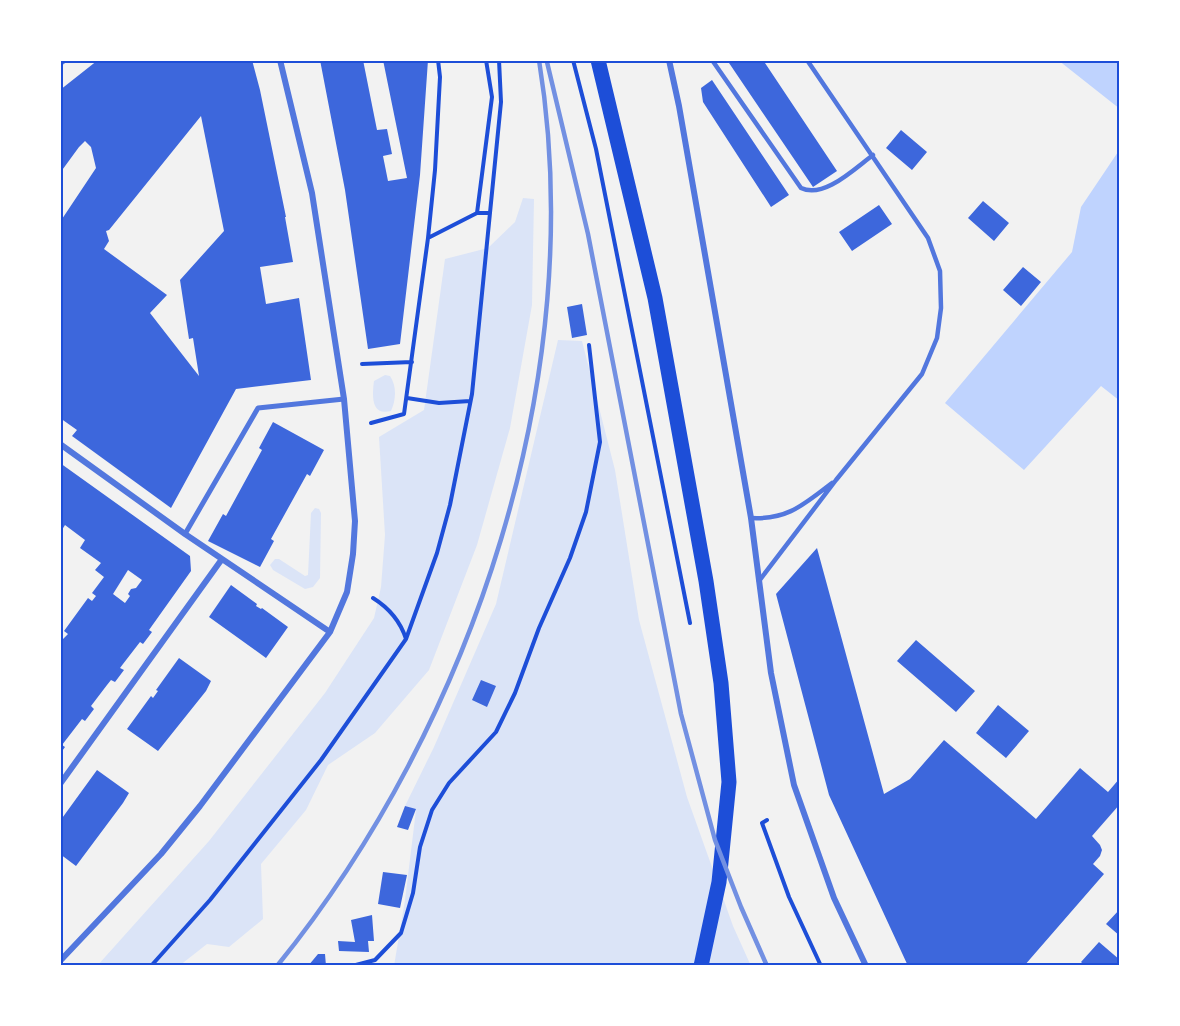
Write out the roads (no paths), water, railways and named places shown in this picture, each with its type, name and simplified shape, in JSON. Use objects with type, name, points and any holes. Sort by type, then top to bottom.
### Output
[{"type":"main road","points":[[598,60],[655,298],[706,581],[721,683],[729,782],[719,882],[701,966]]},
{"type":"street","points":[[60,63],[64,60]]},
{"type":"street","points":[[60,961],[161,854],[242,751],[330,632],[347,592],[355,521],[344,399],[312,194],[280,60]]},
{"type":"street","points":[[669,60],[751,518],[771,673],[794,785],[834,898],[867,966]]},
{"type":"street","points":[[184,534],[258,408],[344,399]]},
{"type":"street","points":[[60,444],[184,534],[330,632]]},
{"type":"street","points":[[60,784],[222,560]]},
{"type":"lane","points":[[712,60],[801,188],[808,191],[826,188],[873,155]]},
{"type":"lane","points":[[759,581],[836,480],[922,374],[937,338],[941,308],[940,271],[928,238],[807,60]]},
{"type":"lane","points":[[751,518],[766,519],[793,511],[836,480]]},
{"type":"water","points":[[1058,60],[1120,60],[1120,109]]},
{"type":"water","points":[[1120,149],[1120,401],[1101,386],[1024,470],[945,403],[1072,252],[1081,207]]},
{"type":"railway","points":[[277,966],[347,870],[408,766],[460,655],[501,539],[530,420],[547,299],[550,179],[539,60]]},
{"type":"railway","points":[[547,62],[588,234],[681,714],[715,840],[767,966]]}]
